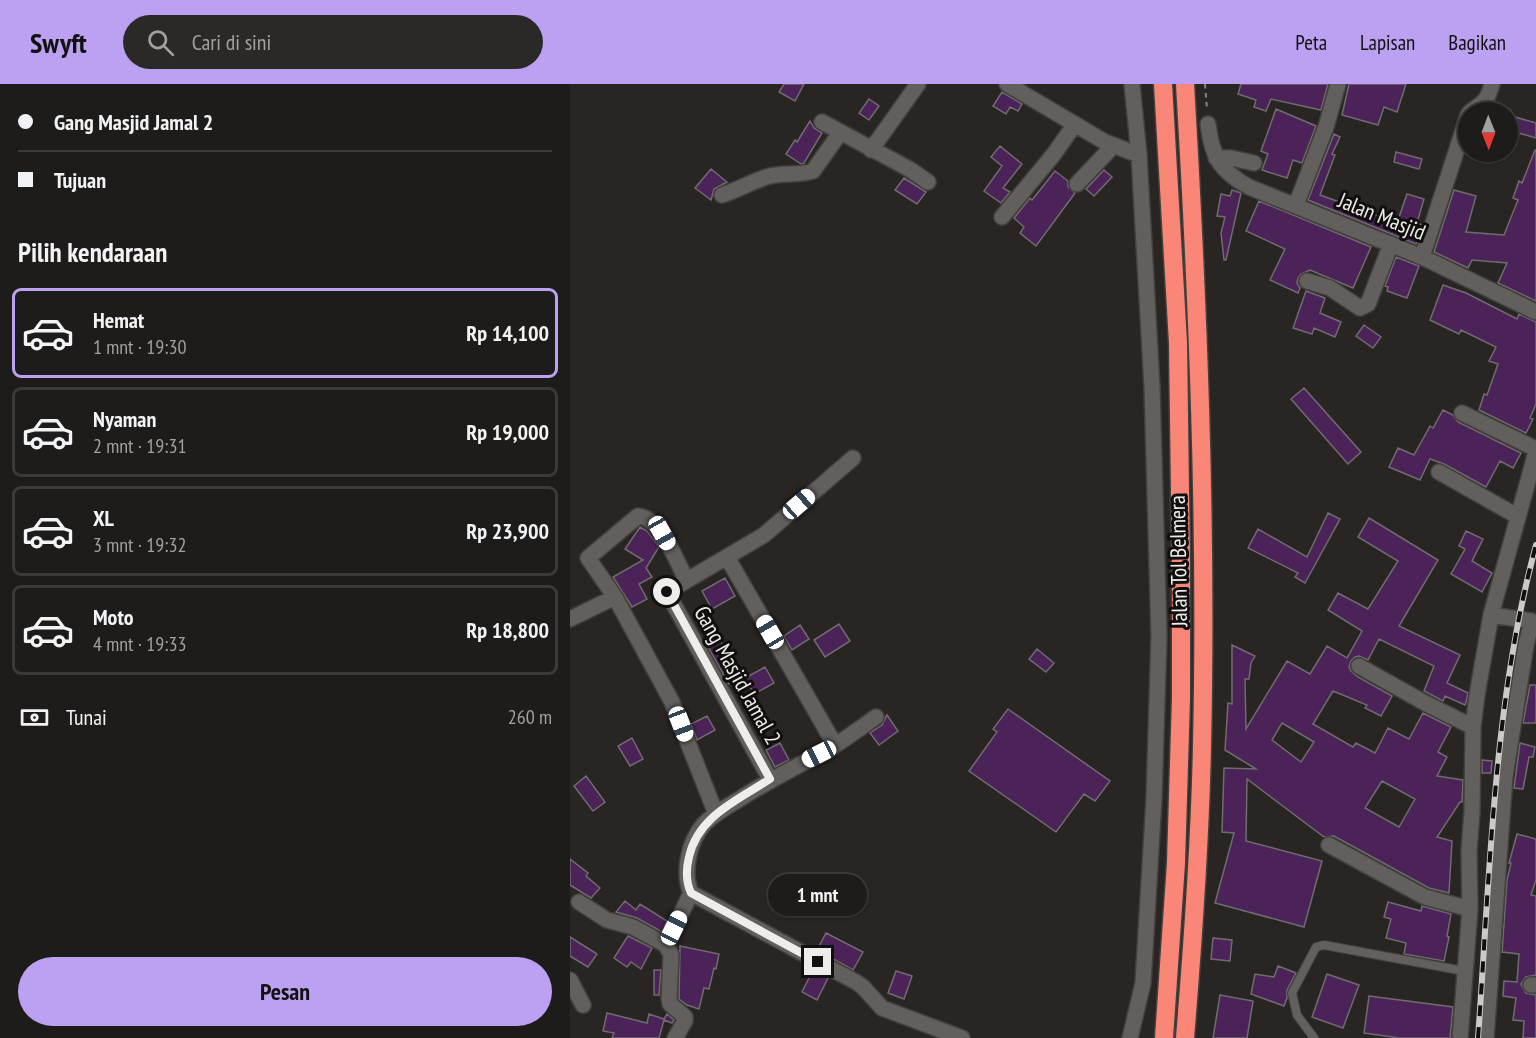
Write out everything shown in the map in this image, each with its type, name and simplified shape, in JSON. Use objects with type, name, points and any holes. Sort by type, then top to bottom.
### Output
[{"type":"highway","name":"Jalan Tol Belmera","points":[[1163,84],[1178,343],[1181,564],[1181,698],[1176,852],[1164,1038]]},
{"type":"highway","name":"Jalan Tol Belmera","points":[[1185,84],[1192,207],[1203,554],[1202,748],[1185,1038]]},
{"type":"street","points":[[871,150],[918,84]]},
{"type":"street","points":[[1007,84],[1113,146],[1139,155]]},
{"type":"street","points":[[1130,1038],[1143,983],[1154,798],[1159,636],[1152,387],[1139,155],[1132,84]]},
{"type":"street","points":[[1296,205],[1326,127],[1338,84]]},
{"type":"street","points":[[1485,102],[1492,84]]},
{"type":"street","points":[[822,122],[911,170],[928,182]]},
{"type":"street","points":[[1002,217],[1054,154],[1074,124]]},
{"type":"street","points":[[1208,124],[1210,141],[1216,158],[1231,158],[1254,163]]},
{"type":"street","points":[[722,195],[779,174],[792,175],[813,171],[840,133]]},
{"type":"street","points":[[1077,184],[1113,146]]},
{"type":"street","points":[[1422,257],[1458,147]]},
{"type":"street","name":"Jalan Masjid","points":[[1216,158],[1232,177],[1250,187],[1422,257],[1536,312]]},
{"type":"street","points":[[1307,280],[1330,288],[1360,308],[1368,304],[1391,244]]},
{"type":"street","points":[[1460,1038],[1470,909],[1469,851],[1473,727],[1491,615],[1536,450],[1462,413]]},
{"type":"street","points":[[716,814],[672,702],[615,597],[588,558],[638,516],[645,517],[656,524],[687,579],[764,535],[853,458]]},
{"type":"street","points":[[1439,472],[1518,516]]},
{"type":"street","points":[[727,557],[835,746]]},
{"type":"street","name":"Gang Masjid Jamal 2","points":[[687,579],[667,592],[770,779]]},
{"type":"street","points":[[570,619],[615,597]]},
{"type":"street","points":[[1486,1038],[1505,776],[1526,645],[1534,621],[1491,615]]},
{"type":"street","points":[[1359,666],[1473,727]]},
{"type":"street","points":[[876,717],[835,746],[770,779],[716,814],[702,826],[692,844],[687,864],[688,885],[691,893],[856,982],[882,1008],[962,1038]]},
{"type":"street","points":[[1329,845],[1425,897],[1470,909]]},
{"type":"street","points":[[666,945],[691,893]]},
{"type":"street","points":[[579,902],[607,920],[633,927],[666,945],[671,955],[670,1004],[685,1017],[675,1038]]},
{"type":"street","points":[[570,980],[583,1005]]},
{"type":"lane","points":[[1314,1038],[1297,1015],[1292,993],[1316,947],[1324,945],[1464,971]]},
{"type":"path","points":[[1205,84],[1208,124]]},
{"type":"building","points":[[784,84],[804,84],[795,101],[779,92]]},
{"type":"building","points":[[1241,84],[1328,84],[1321,110],[1271,99],[1266,111],[1254,107],[1256,100],[1238,94]]},
{"type":"building","points":[[1349,84],[1406,84],[1397,112],[1384,107],[1378,125],[1342,115]]},
{"type":"building","points":[[1002,92],[1022,104],[1018,111],[1010,107],[1006,114],[993,106]]},
{"type":"building","points":[[869,99],[879,106],[869,120],[859,113]]},
{"type":"building","points":[[1276,109],[1316,126],[1302,163],[1293,160],[1287,178],[1262,170],[1268,154],[1261,151]]},
{"type":"building","points":[[1518,118],[1536,123],[1536,138],[1518,133]]},
{"type":"building","points":[[810,121],[814,128],[822,133],[804,163],[801,164],[786,154],[795,140],[797,142]]},
{"type":"building","points":[[1334,134],[1340,137],[1332,154],[1335,155],[1320,195],[1397,223],[1407,194],[1424,199],[1417,223],[1422,225],[1416,244],[1308,200]]},
{"type":"building","points":[[1000,146],[1022,164],[1003,188],[1010,192],[1001,203],[984,191],[1002,166],[991,157]]},
{"type":"building","points":[[1535,150],[1536,301],[1498,283],[1507,263],[1472,260],[1468,268],[1434,252],[1454,190],[1476,196],[1466,232],[1504,235],[1518,200],[1513,198],[1519,181],[1522,183]]},
{"type":"building","points":[[1396,152],[1422,159],[1419,169],[1394,162]]},
{"type":"building","points":[[711,169],[727,182],[714,189],[711,200],[695,188]]},
{"type":"building","points":[[1104,170],[1112,177],[1094,196],[1086,189]]},
{"type":"building","points":[[1055,171],[1068,181],[1068,187],[1075,193],[1036,246],[1020,233],[1024,227],[1014,218]]},
{"type":"building","points":[[904,178],[926,192],[917,204],[895,190]]},
{"type":"building","points":[[1232,190],[1241,193],[1226,260],[1224,260],[1221,233],[1225,217],[1217,216],[1221,194],[1230,196]]},
{"type":"building","points":[[1259,201],[1371,247],[1353,288],[1310,270],[1298,278],[1297,283],[1300,288],[1298,293],[1270,280],[1285,249],[1246,231]]},
{"type":"building","points":[[1396,257],[1419,266],[1407,298],[1387,291],[1388,287],[1385,286]]},
{"type":"building","points":[[1443,285],[1466,293],[1517,319],[1519,314],[1536,322],[1536,404],[1530,418],[1533,419],[1526,433],[1479,410],[1498,364],[1489,361],[1496,347],[1461,330],[1459,334],[1430,320]]},
{"type":"building","points":[[1306,291],[1325,298],[1320,313],[1341,322],[1335,337],[1314,328],[1312,334],[1293,328]]},
{"type":"building","points":[[1364,325],[1381,337],[1373,348],[1356,336]]},
{"type":"building","points":[[1304,388],[1361,452],[1348,464],[1291,399]]},
{"type":"building","points":[[1443,410],[1453,415],[1458,422],[1521,453],[1513,468],[1500,461],[1486,487],[1430,459],[1420,480],[1389,467],[1398,448],[1414,455],[1430,426],[1433,428]]},
{"type":"building","points":[[1328,513],[1340,519],[1305,583],[1295,577],[1298,573],[1248,548],[1258,529],[1307,557]]},
{"type":"building","points":[[1369,518],[1438,560],[1399,626],[1460,655],[1447,683],[1468,693],[1466,702],[1465,705],[1445,696],[1443,701],[1424,691],[1434,666],[1379,639],[1368,660],[1359,656],[1355,657],[1349,667],[1358,677],[1392,696],[1381,716],[1365,708],[1367,705],[1333,691],[1313,724],[1353,747],[1356,743],[1375,753],[1388,728],[1409,739],[1423,713],[1451,727],[1438,752],[1447,757],[1437,776],[1463,780],[1462,802],[1437,837],[1452,841],[1449,893],[1429,888],[1334,836],[1324,837],[1247,779],[1246,841],[1322,861],[1304,927],[1215,903],[1234,833],[1222,832],[1224,768],[1256,769],[1225,750],[1228,703],[1232,704],[1232,645],[1255,656],[1251,663],[1249,679],[1245,679],[1246,729],[1287,661],[1310,674],[1327,646],[1347,658],[1362,631],[1328,610],[1338,593],[1368,609],[1398,561],[1358,537]],"holes":[[[1282,723],[1314,742],[1301,762],[1272,740]],[[1382,781],[1415,799],[1399,827],[1365,808]]]},
{"type":"building","points":[[640,527],[647,531],[659,547],[646,568],[652,577],[639,584],[647,599],[632,607],[613,577],[643,560],[625,549]]},
{"type":"building","points":[[1466,531],[1483,539],[1472,561],[1492,573],[1482,592],[1451,574],[1465,549],[1459,546]]},
{"type":"building","points":[[725,578],[735,596],[712,609],[702,591]]},
{"type":"building","points":[[839,624],[850,641],[825,657],[814,640]]},
{"type":"building","points":[[800,625],[809,639],[792,650],[784,636]]},
{"type":"building","points":[[719,638],[734,666],[736,665],[743,675],[729,684],[707,645]]},
{"type":"building","points":[[1037,649],[1054,663],[1046,672],[1029,659]]},
{"type":"building","points":[[765,667],[774,683],[754,694],[745,678]]},
{"type":"building","points":[[1530,685],[1536,685],[1536,723],[1523,723]]},
{"type":"building","points":[[1008,709],[1110,781],[1095,801],[1084,794],[1056,832],[969,771],[997,732],[993,729]]},
{"type":"building","points":[[887,715],[898,731],[879,745],[870,733],[882,725]]},
{"type":"building","points":[[707,716],[715,730],[697,740],[691,724]]},
{"type":"building","points":[[632,738],[643,759],[630,766],[618,746]]},
{"type":"building","points":[[780,743],[789,760],[775,767],[766,750]]},
{"type":"building","points":[[1520,743],[1535,747],[1533,757],[1529,757],[1523,789],[1514,788]]},
{"type":"building","points":[[1482,760],[1492,761],[1491,773],[1482,773]]},
{"type":"building","points":[[586,776],[605,802],[593,811],[574,786]]},
{"type":"building","points":[[1517,834],[1536,839],[1536,880],[1531,895],[1536,896],[1536,975],[1526,977],[1521,984],[1526,993],[1536,995],[1536,1038],[1523,1038],[1524,1021],[1513,1020],[1516,998],[1503,996],[1504,981],[1517,982],[1519,954],[1502,952],[1507,880],[1511,863],[1509,863]]},
{"type":"building","points":[[570,859],[588,873],[586,876],[600,888],[591,898],[570,885]]},
{"type":"building","points":[[625,901],[636,910],[640,904],[667,921],[662,932],[637,918],[616,912]]},
{"type":"building","points":[[1388,902],[1421,911],[1422,906],[1451,914],[1444,961],[1404,954],[1406,943],[1386,938],[1391,919],[1384,917]]},
{"type":"building","points":[[826,933],[863,952],[853,970],[817,950]]},
{"type":"building","points":[[628,936],[652,948],[641,969],[631,962],[627,967],[614,958]]},
{"type":"building","points":[[570,937],[597,954],[588,967],[570,956]]},
{"type":"building","points":[[1213,938],[1232,940],[1230,961],[1211,959]]},
{"type":"building","points":[[680,946],[719,954],[709,989],[704,988],[699,1009],[679,999]]},
{"type":"building","points":[[1278,966],[1296,973],[1287,990],[1284,1006],[1251,994],[1255,974],[1274,977]]},
{"type":"building","points":[[654,970],[661,970],[659,995],[654,995]]},
{"type":"building","points":[[813,970],[828,978],[817,1000],[802,992]]},
{"type":"building","points":[[896,971],[912,976],[904,999],[888,993]]},
{"type":"building","points":[[1327,974],[1359,985],[1343,1028],[1312,1017]]},
{"type":"building","points":[[1220,995],[1253,1001],[1247,1038],[1213,1038]]},
{"type":"building","points":[[1369,996],[1453,1007],[1450,1038],[1400,1038],[1364,1033]]},
{"type":"building","points":[[607,1013],[647,1023],[649,1014],[664,1019],[667,1014],[674,1020],[672,1023],[664,1020],[659,1038],[612,1038],[614,1033],[603,1031]]},
{"type":"railway","points":[[1478,1038],[1490,852],[1502,727],[1510,666],[1536,545]]},
{"type":"route","points":[[667,592],[770,779],[716,814],[702,826],[692,844],[687,864],[688,885],[691,893],[818,962]]}]
